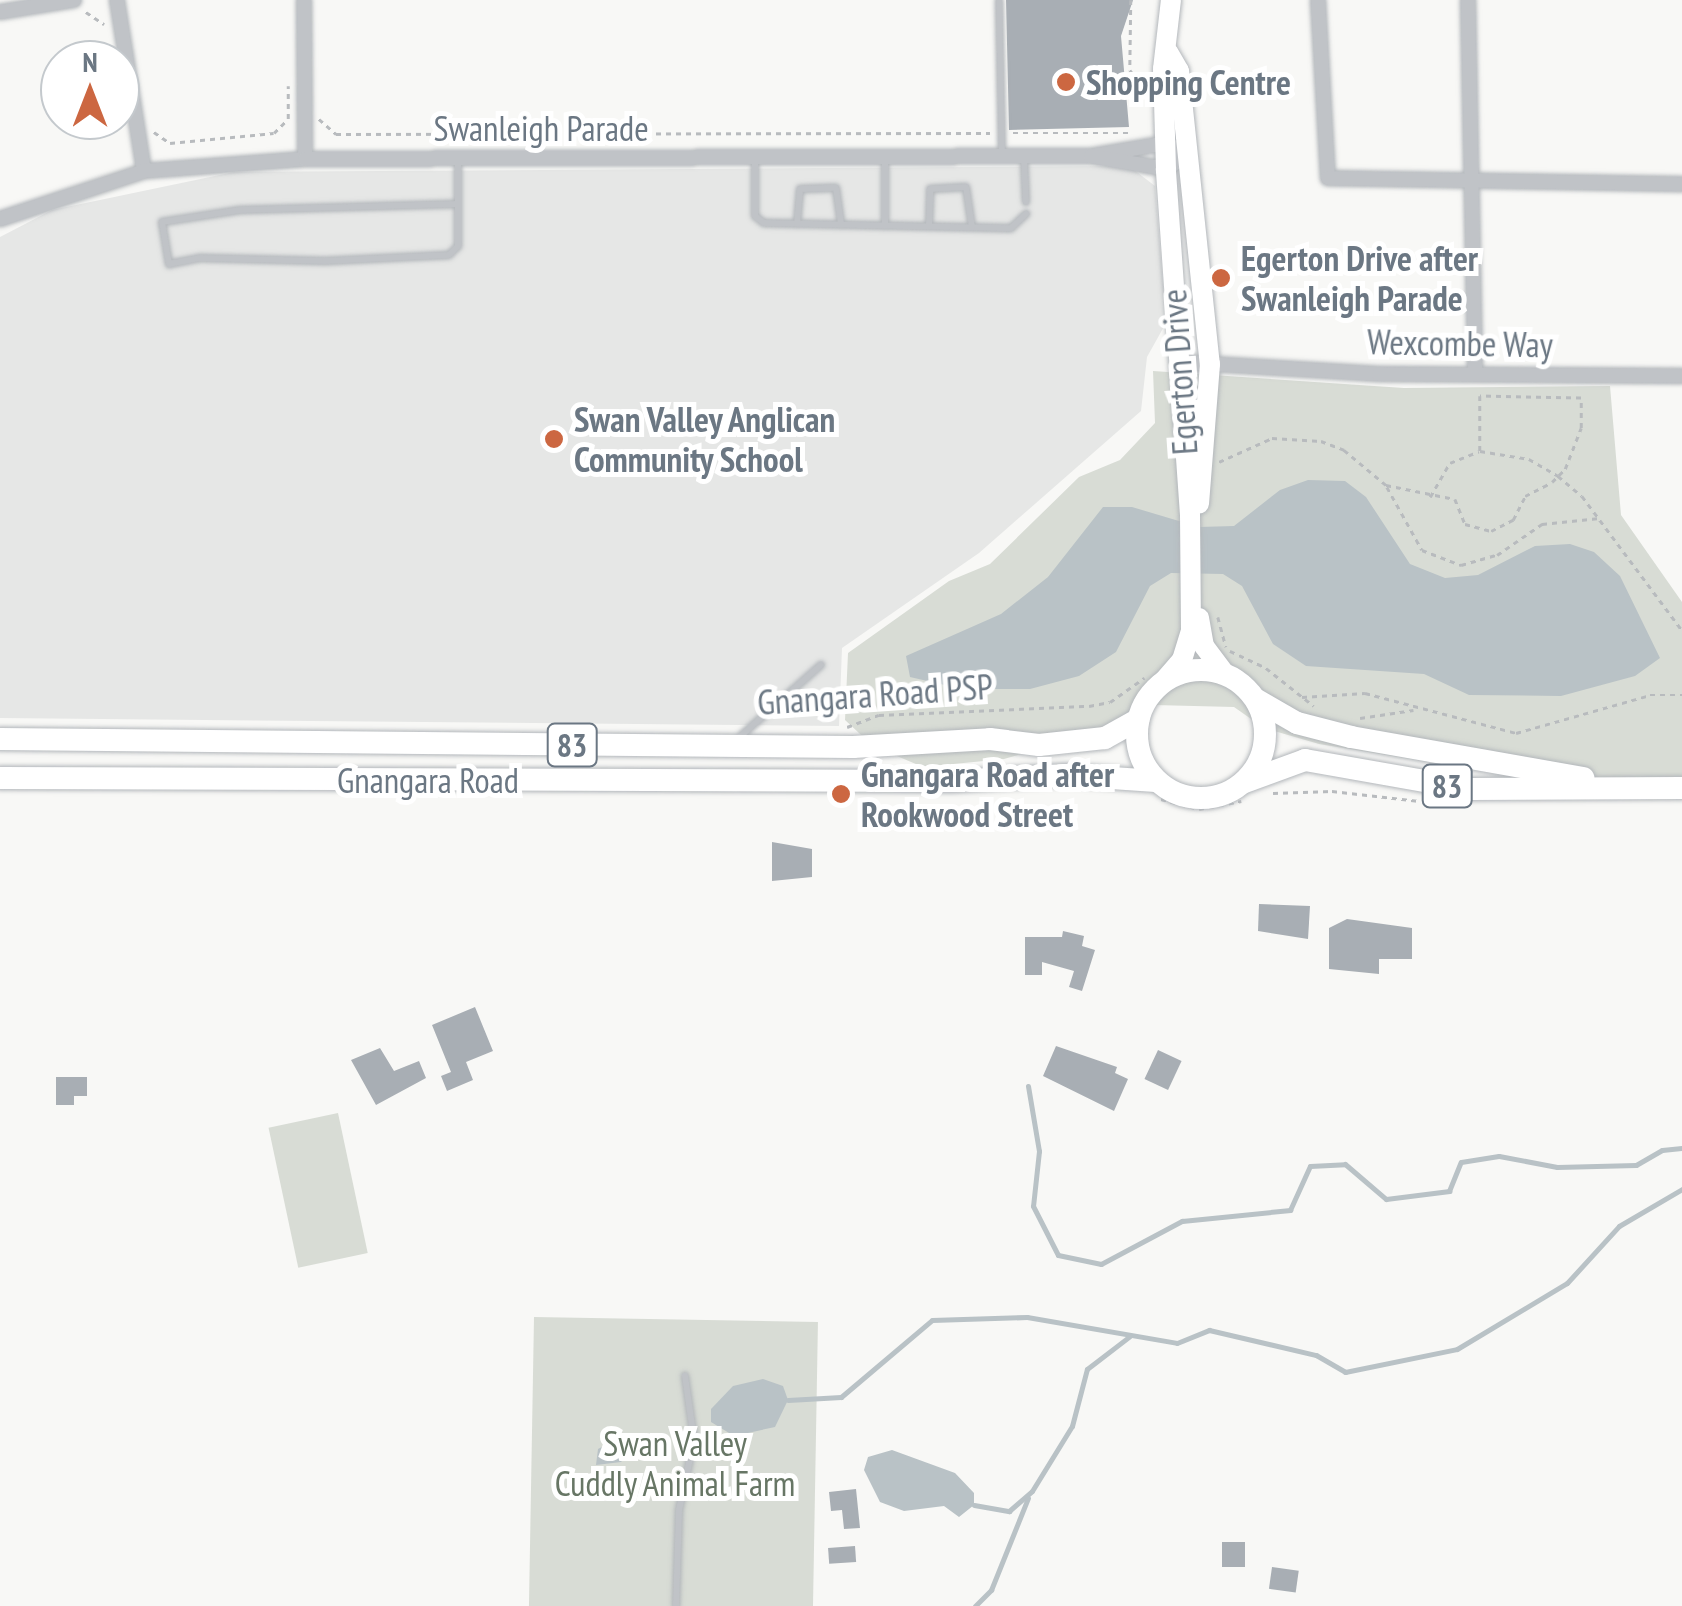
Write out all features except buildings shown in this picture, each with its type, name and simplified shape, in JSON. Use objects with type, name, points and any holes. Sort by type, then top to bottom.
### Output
[{"type":"main road","points":[[1155,676],[1224,673]]},
{"type":"main road","name":"83","points":[[1224,673],[1257,700],[1297,723],[1412,751],[1656,787]]},
{"type":"main road","name":"83","points":[[1138,720],[1155,676]]},
{"type":"main road","points":[[1253,792],[1266,744],[1257,700]]},
{"type":"main road","points":[[1138,720],[1137,742],[1155,789]]},
{"type":"main road","name":"Gnangara Road","points":[[0,739],[732,746],[990,738],[1039,745],[1105,738],[1138,720]]},
{"type":"main road","name":"83","points":[[1155,789],[1191,798],[1253,792],[1305,760],[1470,789],[1682,788]]},
{"type":"main road","name":"Gnangara Road","points":[[0,778],[730,782],[1068,775],[1155,789]]},
{"type":"street","points":[[0,12],[77,0]]},
{"type":"street","points":[[117,0],[123,40]]},
{"type":"street","points":[[304,0],[304,158]]},
{"type":"street","name":"Egerton Drive","points":[[1155,676],[1187,650],[1194,587],[1194,516],[1178,362],[1166,168],[1171,0]]},
{"type":"street","points":[[1318,0],[1328,178],[1682,184]]},
{"type":"street","points":[[1468,0],[1474,181],[1474,374]]},
{"type":"street","name":"Egerton Drive","points":[[1168,52],[1179,72],[1210,364],[1194,516]]},
{"type":"street","points":[[139,140],[144,171]]},
{"type":"street","points":[[1166,142],[1188,155],[1166,168]]},
{"type":"street","name":"Swanleigh Parade","points":[[1091,156],[1166,142]]},
{"type":"street","name":"Swanleigh Parade","points":[[0,219],[144,171],[304,158],[1091,156],[1166,168]]},
{"type":"street","name":"Wexcombe Way","points":[[1178,362],[1474,374],[1682,376]]},
{"type":"street","name":"Egerton Drive","points":[[1194,587],[1207,650],[1224,673]]},
{"type":"lane","points":[[999,0],[1002,156]]},
{"type":"lane","points":[[885,156],[885,226]]},
{"type":"lane","points":[[1024,156],[1026,202]]},
{"type":"lane","points":[[756,157],[756,219],[797,224],[1011,228],[1026,214]]},
{"type":"lane","points":[[457,204],[326,207],[162,222],[169,264],[200,258],[325,261],[449,254],[458,246],[458,158]]},
{"type":"lane","points":[[929,226],[930,189],[966,187],[972,227]]},
{"type":"lane","points":[[797,224],[800,189],[836,188],[841,225]]},
{"type":"lane","points":[[730,782],[732,746],[741,730],[767,718],[822,665]]},
{"type":"lane","points":[[676,1606],[680,1510],[694,1440],[685,1376]]},
{"type":"path","points":[[77,0],[82,9],[105,24]]},
{"type":"path","points":[[1131,0],[1130,70],[1149,107]]},
{"type":"path","points":[[288,79],[288,119]]},
{"type":"path","points":[[140,131],[150,129],[170,143],[274,133],[288,119],[320,118],[336,134],[1140,132]]},
{"type":"path","points":[[1386,486],[1430,499],[1454,499],[1465,524],[1491,532],[1513,520],[1525,496],[1558,476],[1581,428],[1581,398],[1480,396],[1480,451]]},
{"type":"path","points":[[1210,468],[1246,446],[1295,438],[1344,450],[1386,486],[1422,550],[1460,566],[1497,554],[1542,524],[1604,518]]},
{"type":"path","points":[[1430,499],[1450,463],[1480,451],[1529,459],[1558,476],[1604,518],[1682,630]]},
{"type":"path","points":[[1207,650],[1246,656],[1326,712]]},
{"type":"path","name":"Gnangara Road PSP","points":[[843,728],[879,715],[1092,705],[1126,693],[1155,676]]},
{"type":"path","points":[[1305,694],[1365,693],[1412,710],[1516,733],[1650,694],[1682,695]]},
{"type":"path","points":[[1092,705],[1105,738]]},
{"type":"path","points":[[1344,718],[1412,710]]},
{"type":"path","points":[[1155,789],[1199,809],[1253,792],[1332,791],[1424,802]]},
{"type":"shaded area","name":"Swan Valley Anglican Community School","points":[[1129,166],[1155,186],[1166,323],[1147,357],[1141,411],[979,553],[842,648],[839,726],[0,718],[0,237],[52,210],[234,172]]},
{"type":"shaded area","points":[[1308,480],[1345,481],[1366,497],[1410,564],[1445,578],[1478,575],[1535,546],[1570,544],[1594,552],[1620,576],[1660,658],[1635,676],[1561,696],[1469,695],[1424,674],[1306,666],[1273,644],[1242,586],[1223,574],[1171,573],[1150,586],[1116,652],[1079,676],[1030,689],[962,689],[910,677],[906,656],[1001,614],[1048,577],[1103,507],[1132,507],[1199,527],[1234,526],[1280,490]]},
{"type":"shaded area","points":[[763,1379],[783,1386],[788,1400],[775,1427],[734,1436],[711,1422],[711,1409],[733,1386]]},
{"type":"shaded area","points":[[613,1441],[627,1441],[632,1449],[621,1462],[596,1465],[598,1449]]},
{"type":"shaded area","points":[[892,1450],[955,1473],[974,1493],[974,1505],[959,1517],[944,1506],[904,1511],[880,1502],[864,1470],[868,1457]]},
{"type":"green space","points":[[1153,371],[1404,388],[1610,386],[1621,515],[1682,602],[1682,781],[1490,772],[1319,744],[1264,728],[1234,707],[1154,705],[1138,720],[1004,759],[923,767],[873,746],[845,720],[848,653],[949,581],[990,564],[1079,477],[1120,460],[1155,423]]},
{"type":"green space","points":[[338,1113],[368,1253],[298,1268],[269,1128]]},
{"type":"green space","name":"Swan Valley Cuddly Animal Farm","points":[[534,1317],[818,1322],[813,1606],[529,1606]]},
{"type":"waterway","points":[[1028,1086],[1039,1151],[1033,1206],[1058,1255],[1101,1264],[1182,1221],[1290,1210],[1310,1166],[1345,1164],[1386,1199],[1449,1191],[1461,1162],[1499,1156],[1557,1167],[1636,1165],[1662,1150],[1682,1148]]},
{"type":"waterway","points":[[788,1400],[841,1397],[932,1320],[1027,1317],[1177,1343],[1209,1330],[1316,1355],[1345,1372],[1457,1349],[1567,1283],[1619,1226],[1682,1189]]},
{"type":"waterway","points":[[974,1505],[1009,1511],[1032,1491],[1072,1426],[1087,1369],[1130,1336]]},
{"type":"waterway","points":[[975,1606],[991,1590],[1028,1498]]},
{"type":"place","name":"Shopping Centre","points":[[1066,82]]},
{"type":"place","name":"Egerton Drive after Swanleigh Parade","points":[[1221,278]]},
{"type":"place","name":"Swan Valley Anglican Community School","points":[[554,439]]},
{"type":"place","name":"Gnangara Road after Rookwood Street","points":[[841,794]]}]
